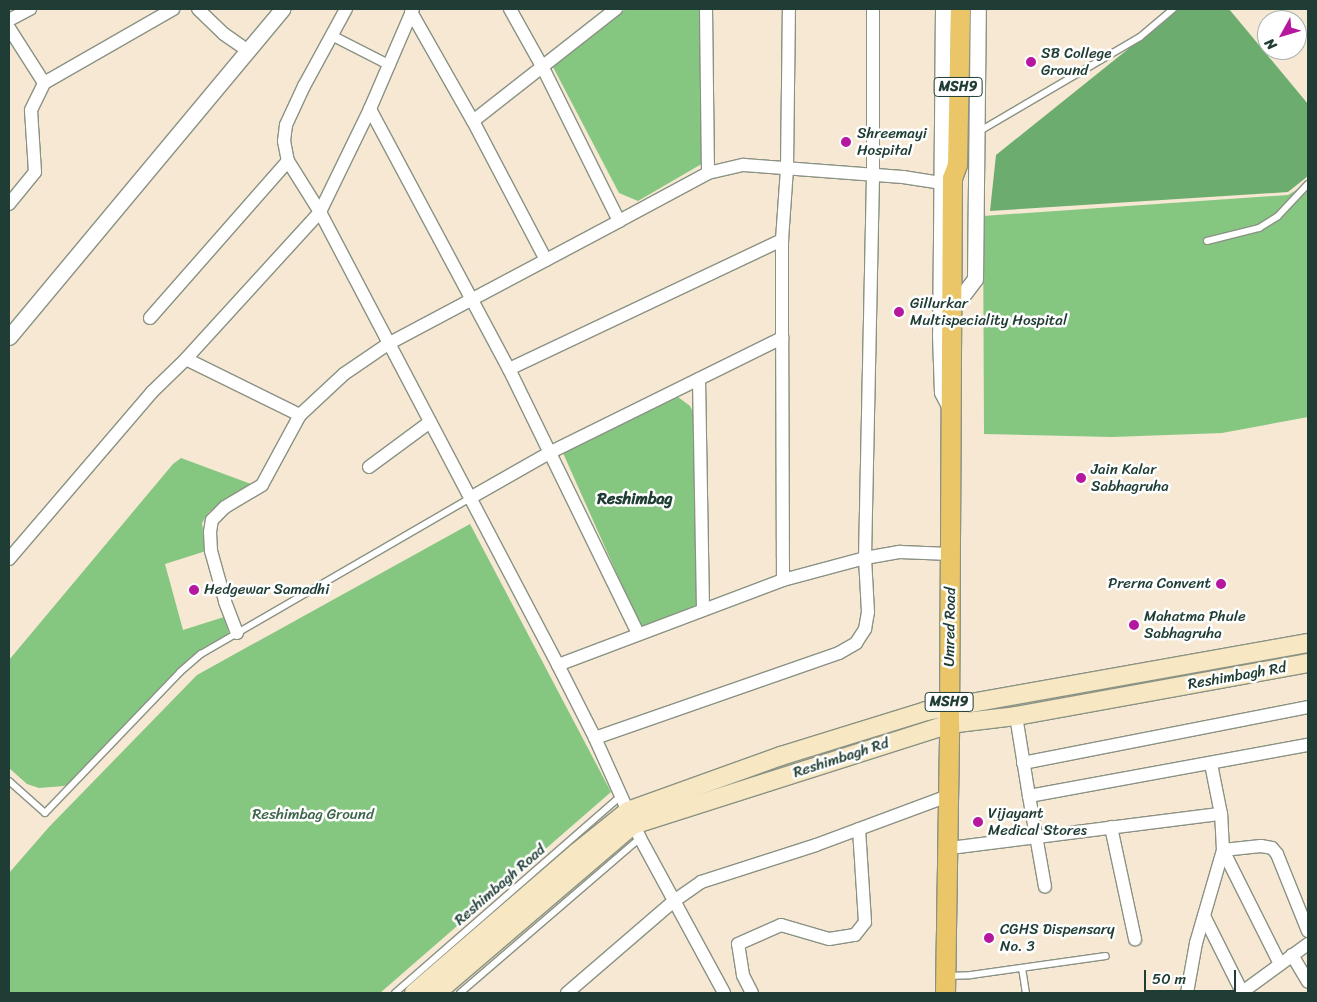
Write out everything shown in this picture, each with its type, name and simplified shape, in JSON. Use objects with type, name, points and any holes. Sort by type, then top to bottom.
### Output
[{"type":"main road","name":"MSH9","points":[[957,164],[960,9]]},
{"type":"main road","points":[[950,984],[955,714],[956,477],[962,296],[963,179],[957,164]]},
{"type":"main road","name":"Umred Road","points":[[955,714],[950,554],[956,477],[951,410],[952,178],[957,164]]},
{"type":"main road","points":[[955,714],[1308,642]]},
{"type":"main road","name":"Reshimbagh Rd","points":[[436,993],[630,818],[955,714],[1016,716],[1308,663]]},
{"type":"main road","points":[[950,984],[959,913],[958,847],[953,795]]},
{"type":"main road","points":[[414,993],[630,818]]},
{"type":"street","points":[[9,20],[30,9]]},
{"type":"street","points":[[9,204],[36,172],[31,110],[44,83],[174,9]]},
{"type":"street","points":[[198,9],[224,34],[248,51]]},
{"type":"street","points":[[9,337],[282,9]]},
{"type":"street","points":[[346,9],[286,125],[284,141],[288,162],[320,212],[558,665],[595,738],[630,818],[724,993]]},
{"type":"street","points":[[510,9],[543,68],[619,221]]},
{"type":"street","points":[[473,121],[616,9]]},
{"type":"street","points":[[706,9],[708,173]]},
{"type":"street","points":[[783,580],[782,240],[787,168],[788,9]]},
{"type":"street","points":[[595,738],[839,653],[856,643],[865,629],[868,612],[865,558],[873,175],[873,9]]},
{"type":"street","points":[[943,9],[941,183],[942,392],[951,410]]},
{"type":"street","points":[[962,296],[976,279],[978,9]]},
{"type":"street","points":[[9,559],[152,392],[186,359],[320,212],[370,109],[412,11]]},
{"type":"street","points":[[412,11],[473,121],[546,260]]},
{"type":"street","points":[[9,28],[44,83]]},
{"type":"street","points":[[331,35],[390,65]]},
{"type":"street","points":[[370,109],[509,369],[638,634]]},
{"type":"street","points":[[150,318],[288,162]]},
{"type":"street","points":[[237,633],[225,601],[211,551],[210,532],[212,520],[225,507],[262,485],[300,415],[344,374],[388,344],[472,297],[546,260],[708,173],[744,164],[941,183]]},
{"type":"street","points":[[509,369],[782,240]]},
{"type":"street","points":[[470,498],[551,452],[782,338]]},
{"type":"street","points":[[186,359],[300,415]]},
{"type":"street","points":[[699,378],[702,610]]},
{"type":"street","points":[[369,467],[430,422]]},
{"type":"street","points":[[558,665],[783,580],[865,558],[900,552],[950,554]]},
{"type":"street","points":[[1023,763],[1308,707]]},
{"type":"street","points":[[1016,716],[1045,888]]},
{"type":"street","points":[[1029,796],[1308,745]]},
{"type":"street","points":[[1187,993],[1196,943],[1223,850],[1221,814],[1211,764]]},
{"type":"street","points":[[567,993],[674,901],[702,882],[953,795]]},
{"type":"street","points":[[958,847],[1221,814]]},
{"type":"street","points":[[1111,827],[1135,939]]},
{"type":"street","points":[[752,993],[743,975],[738,944],[781,925],[829,939],[855,935],[865,922],[859,829]]},
{"type":"street","points":[[1223,850],[1261,846],[1272,848],[1308,931]]},
{"type":"street","points":[[1223,850],[1280,964]]},
{"type":"street","points":[[1204,916],[1242,993],[1257,988],[1280,964],[1308,944]]},
{"type":"street","points":[[1292,956],[1308,982]]},
{"type":"lane","points":[[976,133],[1140,37],[1173,9]]},
{"type":"lane","points":[[1207,241],[1259,228],[1278,216],[1308,184]]},
{"type":"lane","points":[[9,781],[45,813],[180,672],[201,654],[470,498]]},
{"type":"lane","points":[[460,993],[630,818]]},
{"type":"lane","name":"Reshimbagh Road","points":[[396,993],[630,818]]},
{"type":"lane","points":[[950,984],[1022,968],[1106,956]]},
{"type":"lane","points":[[1022,968],[1026,993]]},
{"type":"green space","points":[[626,9],[701,9],[705,162],[638,201],[619,193],[553,67]]},
{"type":"green space","points":[[1178,9],[1229,9],[1257,43],[1257,60],[1271,60],[1308,104],[1308,176],[1288,192],[990,211],[996,155]]},
{"type":"green space","points":[[1308,183],[1308,417],[1222,433],[1112,437],[984,434],[983,216],[1288,195]]},
{"type":"green space","points":[[678,397],[690,406],[693,412],[697,607],[641,628],[563,453],[671,398]]},
{"type":"green space","points":[[181,458],[251,484],[209,512],[202,523],[206,551],[165,564],[183,630],[224,617],[229,634],[189,659],[75,780],[64,786],[39,788],[27,784],[9,768],[9,660],[173,464]]},
{"type":"green space","name":"Reshimbag Ground","points":[[470,524],[611,792],[380,993],[9,993],[9,873],[49,827],[197,675]]},
{"type":"place","name":"SB College Ground","points":[[1031,62]]},
{"type":"place","name":"Shreemayi Hospital","points":[[846,142]]},
{"type":"place","name":"Gillurkar Multispeciality Hospital","points":[[899,312]]},
{"type":"place","name":"Jain Kalar Sabhagruha","points":[[1081,478]]},
{"type":"place","name":"Prerna Convent","points":[[1221,584]]},
{"type":"place","name":"Hedgewar Samadhi","points":[[194,590]]},
{"type":"place","name":"Mahatma Phule Sabhagruha","points":[[1134,625]]},
{"type":"place","name":"Vijayant Medical Stores","points":[[978,822]]},
{"type":"place","name":"CGHS Dispensary No. 3","points":[[989,938]]},
{"type":"district","name":"Reshimbag","points":[[635,499]]}]
